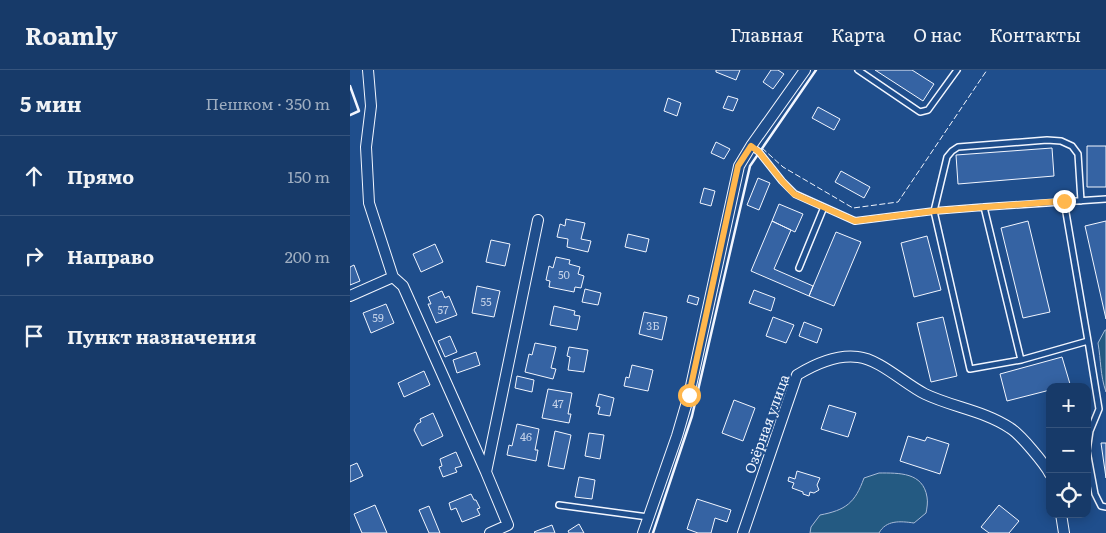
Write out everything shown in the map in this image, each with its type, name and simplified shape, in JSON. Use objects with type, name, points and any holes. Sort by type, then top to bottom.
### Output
[{"type":"street","points":[[368,70],[371,106],[366,147],[369,203],[393,277],[403,286],[508,524],[490,533]]},
{"type":"street","points":[[644,533],[689,395],[738,166],[805,70]]},
{"type":"street","points":[[486,472],[538,220]]},
{"type":"street","points":[[350,296],[393,277]]},
{"type":"street","name":"Озёрная улица","points":[[743,533],[797,374],[814,364],[836,357],[858,357],[877,363],[903,382],[926,394],[989,417],[1011,428],[1032,450],[1049,473]]},
{"type":"street","points":[[1062,518],[1064,533]]},
{"type":"lane","points":[[858,70],[920,112],[928,110],[956,70]]},
{"type":"lane","points":[[1081,200],[1078,154],[1072,146],[1061,141],[1047,140],[958,147],[952,150],[947,157],[934,211],[970,369],[1020,360],[1088,341]]},
{"type":"lane","points":[[751,146],[759,152],[794,194],[855,221],[934,211],[1106,199]]},
{"type":"lane","points":[[1064,201],[1099,408],[1090,431],[1088,451],[1094,494],[1101,506],[1106,507]]},
{"type":"lane","points":[[799,268],[824,207]]},
{"type":"lane","points":[[984,207],[1020,360]]},
{"type":"lane","points":[[559,506],[649,517]]},
{"type":"shaded area","points":[[1106,330],[1106,392],[1098,343]]},
{"type":"shaded area","points":[[879,473],[902,474],[915,478],[921,483],[927,497],[926,513],[914,523],[894,522],[885,526],[879,533],[810,533],[811,527],[820,515],[843,508],[857,494],[864,478]]},
{"type":"building","points":[[716,70],[740,70],[736,80],[716,72]]},
{"type":"building","points":[[771,70],[778,70],[784,74],[773,89],[763,82]]},
{"type":"building","points":[[875,70],[912,70],[934,84],[923,101]]},
{"type":"building","points":[[728,96],[738,99],[733,111],[723,108]]},
{"type":"building","points":[[668,98],[681,103],[677,116],[664,111]]},
{"type":"building","points":[[818,107],[840,119],[834,130],[812,118]]},
{"type":"building","points":[[716,142],[730,149],[724,159],[711,153]]},
{"type":"building","points":[[1087,146],[1106,146],[1106,187],[1087,187]]},
{"type":"building","points":[[1052,148],[1054,176],[958,184],[956,155]]},
{"type":"building","points":[[841,171],[870,187],[864,198],[835,182]]},
{"type":"building","points":[[758,178],[770,183],[759,210],[747,205]]},
{"type":"building","points":[[704,188],[715,191],[711,206],[700,203]]},
{"type":"building","points":[[779,204],[803,214],[795,232],[772,221]]},
{"type":"building","points":[[566,219],[585,223],[581,239],[591,241],[588,252],[567,247],[568,239],[557,237],[560,224],[565,226]]},
{"type":"building","points":[[772,221],[791,230],[774,269],[813,286],[809,296],[751,271]]},
{"type":"building","points":[[1028,221],[1050,312],[1023,318],[1001,228]]},
{"type":"building","points":[[1106,221],[1106,319],[1085,226]]},
{"type":"building","points":[[836,232],[861,242],[834,306],[809,296]]},
{"type":"building","points":[[628,234],[649,239],[646,252],[625,247]]},
{"type":"building","points":[[927,236],[941,290],[914,297],[901,243]]},
{"type":"building","points":[[491,240],[510,244],[505,266],[486,262]]},
{"type":"building","points":[[435,244],[443,262],[421,272],[413,254]]},
{"type":"building","points":[[556,257],[570,260],[569,264],[580,267],[578,274],[584,276],[581,288],[575,287],[574,292],[549,287],[550,281],[546,280],[549,266],[553,268]]},
{"type":"building","points":[[354,265],[360,281],[350,285],[350,267]]},
{"type":"building","points":[[477,286],[500,291],[494,317],[472,313]]},
{"type":"building","points":[[585,289],[601,293],[598,305],[582,302]]},
{"type":"building","points":[[754,290],[775,298],[771,311],[749,303]]},
{"type":"building","points":[[442,291],[445,298],[449,296],[457,315],[436,323],[428,304],[431,304],[428,297]]},
{"type":"building","points":[[689,295],[699,298],[697,305],[687,302]]},
{"type":"building","points":[[386,304],[394,323],[371,333],[363,313]]},
{"type":"building","points":[[554,306],[575,311],[574,315],[580,316],[577,330],[550,325]]},
{"type":"building","points":[[644,312],[667,317],[662,340],[639,334]]},
{"type":"building","points":[[773,317],[794,325],[786,343],[766,336]]},
{"type":"building","points":[[943,317],[957,376],[931,382],[917,323]]},
{"type":"building","points":[[804,322],[822,329],[817,343],[799,336]]},
{"type":"building","points":[[450,336],[457,352],[445,357],[438,341]]},
{"type":"building","points":[[535,343],[556,347],[551,368],[556,369],[553,379],[525,372],[529,354],[532,355]]},
{"type":"building","points":[[569,347],[588,350],[584,372],[568,370],[570,357],[567,356]]},
{"type":"building","points":[[476,352],[480,365],[457,373],[453,360]]},
{"type":"building","points":[[1062,357],[1070,383],[1046,383],[1046,391],[1007,401],[1000,374]]},
{"type":"building","points":[[632,365],[653,370],[648,391],[624,386],[626,377],[629,378]]},
{"type":"building","points":[[424,371],[430,385],[404,397],[398,383]]},
{"type":"building","points":[[517,376],[534,380],[532,392],[515,388]]},
{"type":"building","points":[[548,389],[572,393],[568,414],[571,414],[569,423],[542,418]]},
{"type":"building","points":[[599,394],[614,398],[610,416],[598,414],[600,407],[596,406]]},
{"type":"building","points":[[734,400],[755,408],[743,441],[722,433]]},
{"type":"building","points":[[829,405],[856,413],[848,437],[821,429]]},
{"type":"building","points":[[433,413],[443,436],[422,446],[414,430],[417,424],[421,422],[420,419]]},
{"type":"building","points":[[517,424],[539,429],[535,450],[538,450],[536,461],[507,455],[509,445],[512,446]]},
{"type":"building","points":[[555,431],[571,435],[564,469],[548,466]]},
{"type":"building","points":[[589,433],[604,435],[600,459],[585,456]]},
{"type":"building","points":[[908,436],[925,441],[927,437],[949,444],[940,474],[900,461]]},
{"type":"building","points":[[1101,443],[1106,443],[1106,478]]},
{"type":"building","points":[[456,452],[462,466],[455,468],[457,472],[443,477],[439,467],[442,466],[440,459]]},
{"type":"building","points":[[357,463],[363,476],[350,482],[350,466]]},
{"type":"building","points":[[797,471],[820,478],[817,485],[819,490],[814,493],[810,492],[809,496],[792,488],[794,483],[788,481],[789,477],[795,479]]},
{"type":"building","points":[[579,477],[595,480],[592,499],[575,497]]},
{"type":"building","points":[[471,494],[480,508],[477,509],[480,515],[462,522],[456,508],[451,510],[449,503]]},
{"type":"building","points":[[697,499],[731,510],[727,522],[715,518],[711,533],[698,533],[687,529]]},
{"type":"building","points":[[375,505],[387,533],[362,533],[354,514]]},
{"type":"building","points":[[999,505],[1019,521],[1009,533],[989,533],[981,527]]},
{"type":"building","points":[[429,506],[440,533],[429,533],[419,510]]},
{"type":"building","points":[[579,524],[584,533],[569,533],[568,531]]},
{"type":"building","points":[[552,525],[555,533],[534,532]]},
{"type":"fence","points":[[762,148],[783,167],[853,208],[898,202],[987,70]]},
{"type":"wall","points":[[653,533],[692,416],[750,166],[816,70]]},
{"type":"wall","points":[[350,86],[359,111],[350,115]]},
{"type":"route","points":[[689,395],[738,166],[751,146],[759,152],[794,194],[855,221],[934,211],[1064,201]]}]
